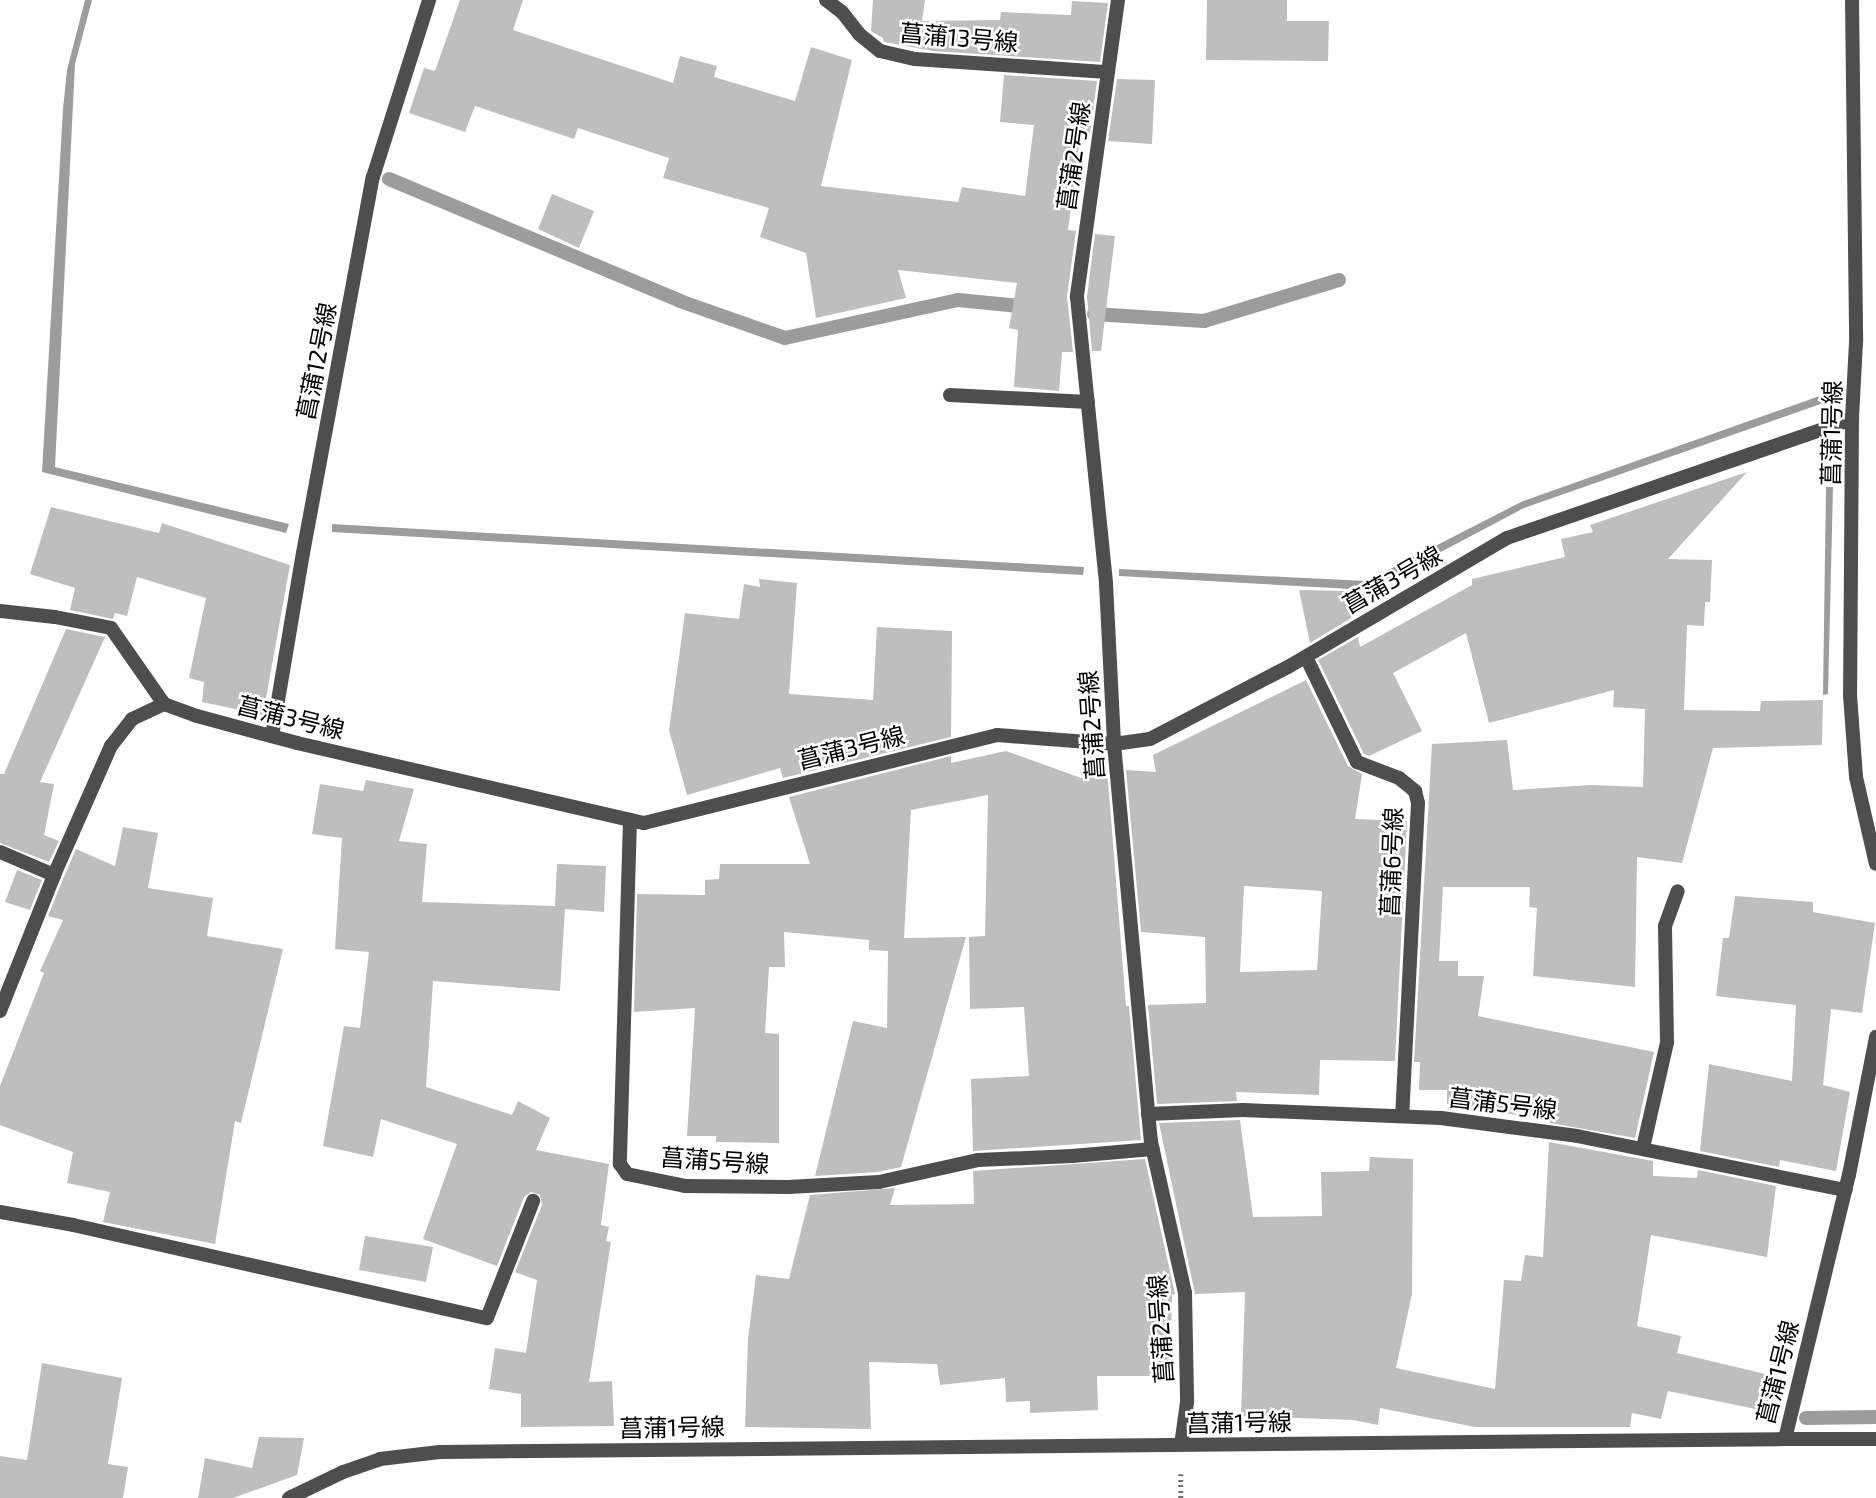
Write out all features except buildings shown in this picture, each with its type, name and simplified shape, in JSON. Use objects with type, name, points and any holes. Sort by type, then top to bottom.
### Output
[{"type":"street","name":"菖蒲12号線","points":[[272,736],[373,177],[429,0]]},
{"type":"street","name":"菖蒲13号線","points":[[826,0],[880,51],[915,59],[1108,72]]},
{"type":"street","name":"菖蒲2号線","points":[[1118,0],[1077,296],[1107,584],[1114,744],[1148,1114],[1153,1149],[1185,1293],[1187,1402],[1181,1445]]},
{"type":"street","name":"菖蒲1号線","points":[[1852,0],[1856,342],[1852,419],[1850,695],[1856,777],[1876,864]]},
{"type":"street","points":[[950,395],[1088,402]]},
{"type":"street","name":"菖蒲3号線","points":[[164,704],[197,716],[272,736],[644,823],[997,735],[1114,744],[1150,739],[1306,657],[1507,538],[1852,419]]},
{"type":"street","points":[[0,611],[55,617],[111,628],[164,704],[132,719],[111,746],[54,874],[0,1012]]},
{"type":"street","name":"菖蒲6号線","points":[[1306,657],[1357,762],[1399,778],[1415,791],[1418,803],[1402,1116]]},
{"type":"street","name":"菖蒲5号線","points":[[630,820],[620,1164],[627,1174],[685,1186],[788,1187],[879,1182],[949,1164],[978,1160],[1153,1149]]},
{"type":"street","points":[[0,852],[54,874]]},
{"type":"street","points":[[1643,1148],[1667,1042],[1665,926],[1678,891]]},
{"type":"street","name":"菖蒲1号線","points":[[289,1498],[343,1472],[380,1459],[440,1452],[1785,1439],[1846,1190],[1876,1037]]},
{"type":"street","name":"菖蒲5号線","points":[[1148,1114],[1243,1110],[1402,1116],[1577,1136],[1846,1190]]},
{"type":"street","points":[[0,1212],[73,1225],[487,1318],[533,1201]]},
{"type":"street","points":[[1785,1439],[1876,1439]]},
{"type":"shaded area","points":[[85,0],[92,0],[75,64],[55,467],[289,524],[286,533],[42,472],[63,109],[67,70]]},
{"type":"shaded area","points":[[1828,393],[1832,400],[1524,508],[1369,590],[1119,576],[1119,569],[1367,581],[1523,501]]},
{"type":"shaded area","points":[[1826,487],[1833,487],[1828,694],[1823,695]]},
{"type":"shaded area","points":[[332,524],[1084,567],[1083,575],[332,532]]},
{"type":"waterway","points":[[389,179],[680,301],[785,338],[958,300],[1029,307]]},
{"type":"waterway","points":[[1094,314],[1204,321],[1339,280]]},
{"type":"waterway","points":[[1806,1418],[1876,1417]]}]
